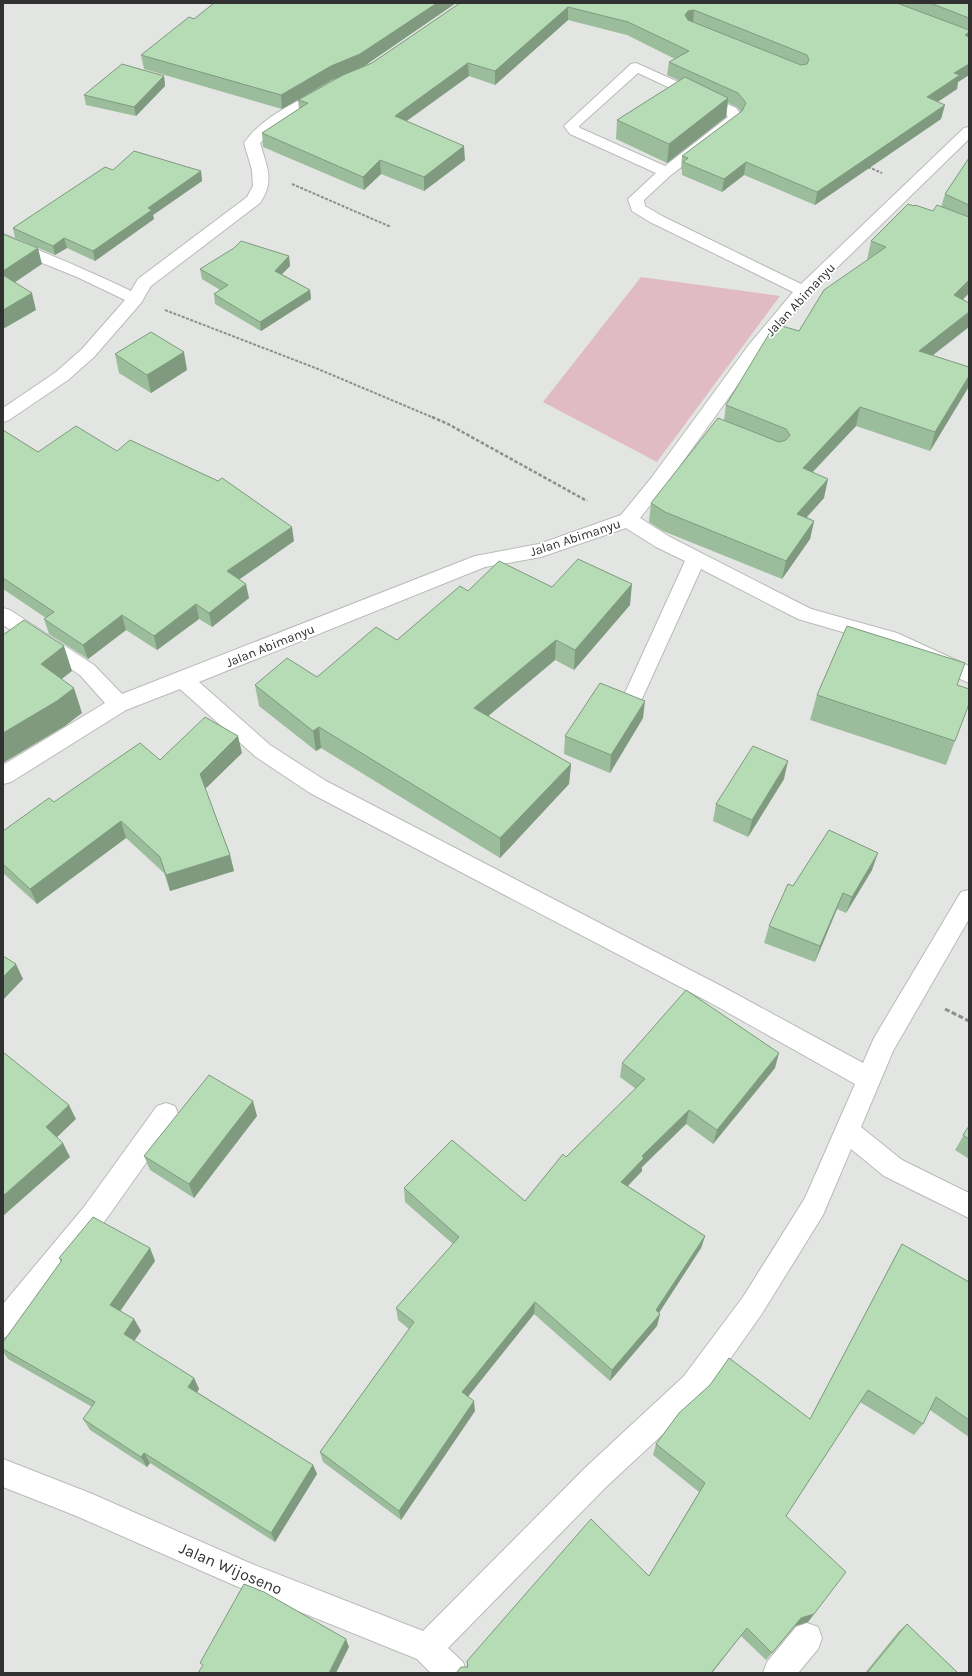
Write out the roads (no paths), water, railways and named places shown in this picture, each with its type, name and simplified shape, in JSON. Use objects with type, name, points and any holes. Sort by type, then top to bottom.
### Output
[{"type":"street","points":[[648,56],[571,126],[575,131],[666,172]]},
{"type":"street","points":[[636,67],[731,111],[736,117],[666,172],[636,199],[638,208],[656,219],[803,291]]},
{"type":"street","points":[[3,416],[62,376],[88,352],[135,300],[144,283],[254,200],[261,186],[260,170],[252,143],[257,136],[283,116],[338,84]]},
{"type":"street","name":"Jalan Abimanyu","points":[[3,776],[119,704],[482,561],[541,550],[628,520],[659,481],[707,426],[754,350],[803,291],[904,205],[911,186],[969,131]]},
{"type":"street","points":[[3,239],[16,247],[83,274],[135,300]]},
{"type":"street","points":[[628,520],[663,542],[805,614],[890,638],[969,675]]},
{"type":"street","points":[[634,695],[696,558]]},
{"type":"street","points":[[3,615],[87,670],[119,704]]},
{"type":"street","points":[[183,680],[263,751],[318,787],[717,995],[869,1079]]},
{"type":"street","points":[[427,1648],[590,1483],[694,1386],[752,1306],[814,1206],[883,1046],[969,899]]},
{"type":"street","points":[[3,1325],[93,1216],[166,1114]]},
{"type":"street","points":[[847,1131],[893,1168],[969,1206]]},
{"type":"street","name":"Jalan Wijoseno","points":[[3,1473],[80,1503],[246,1576],[427,1648],[452,1673]]},
{"type":"street","points":[[778,1673],[807,1638]]}]
